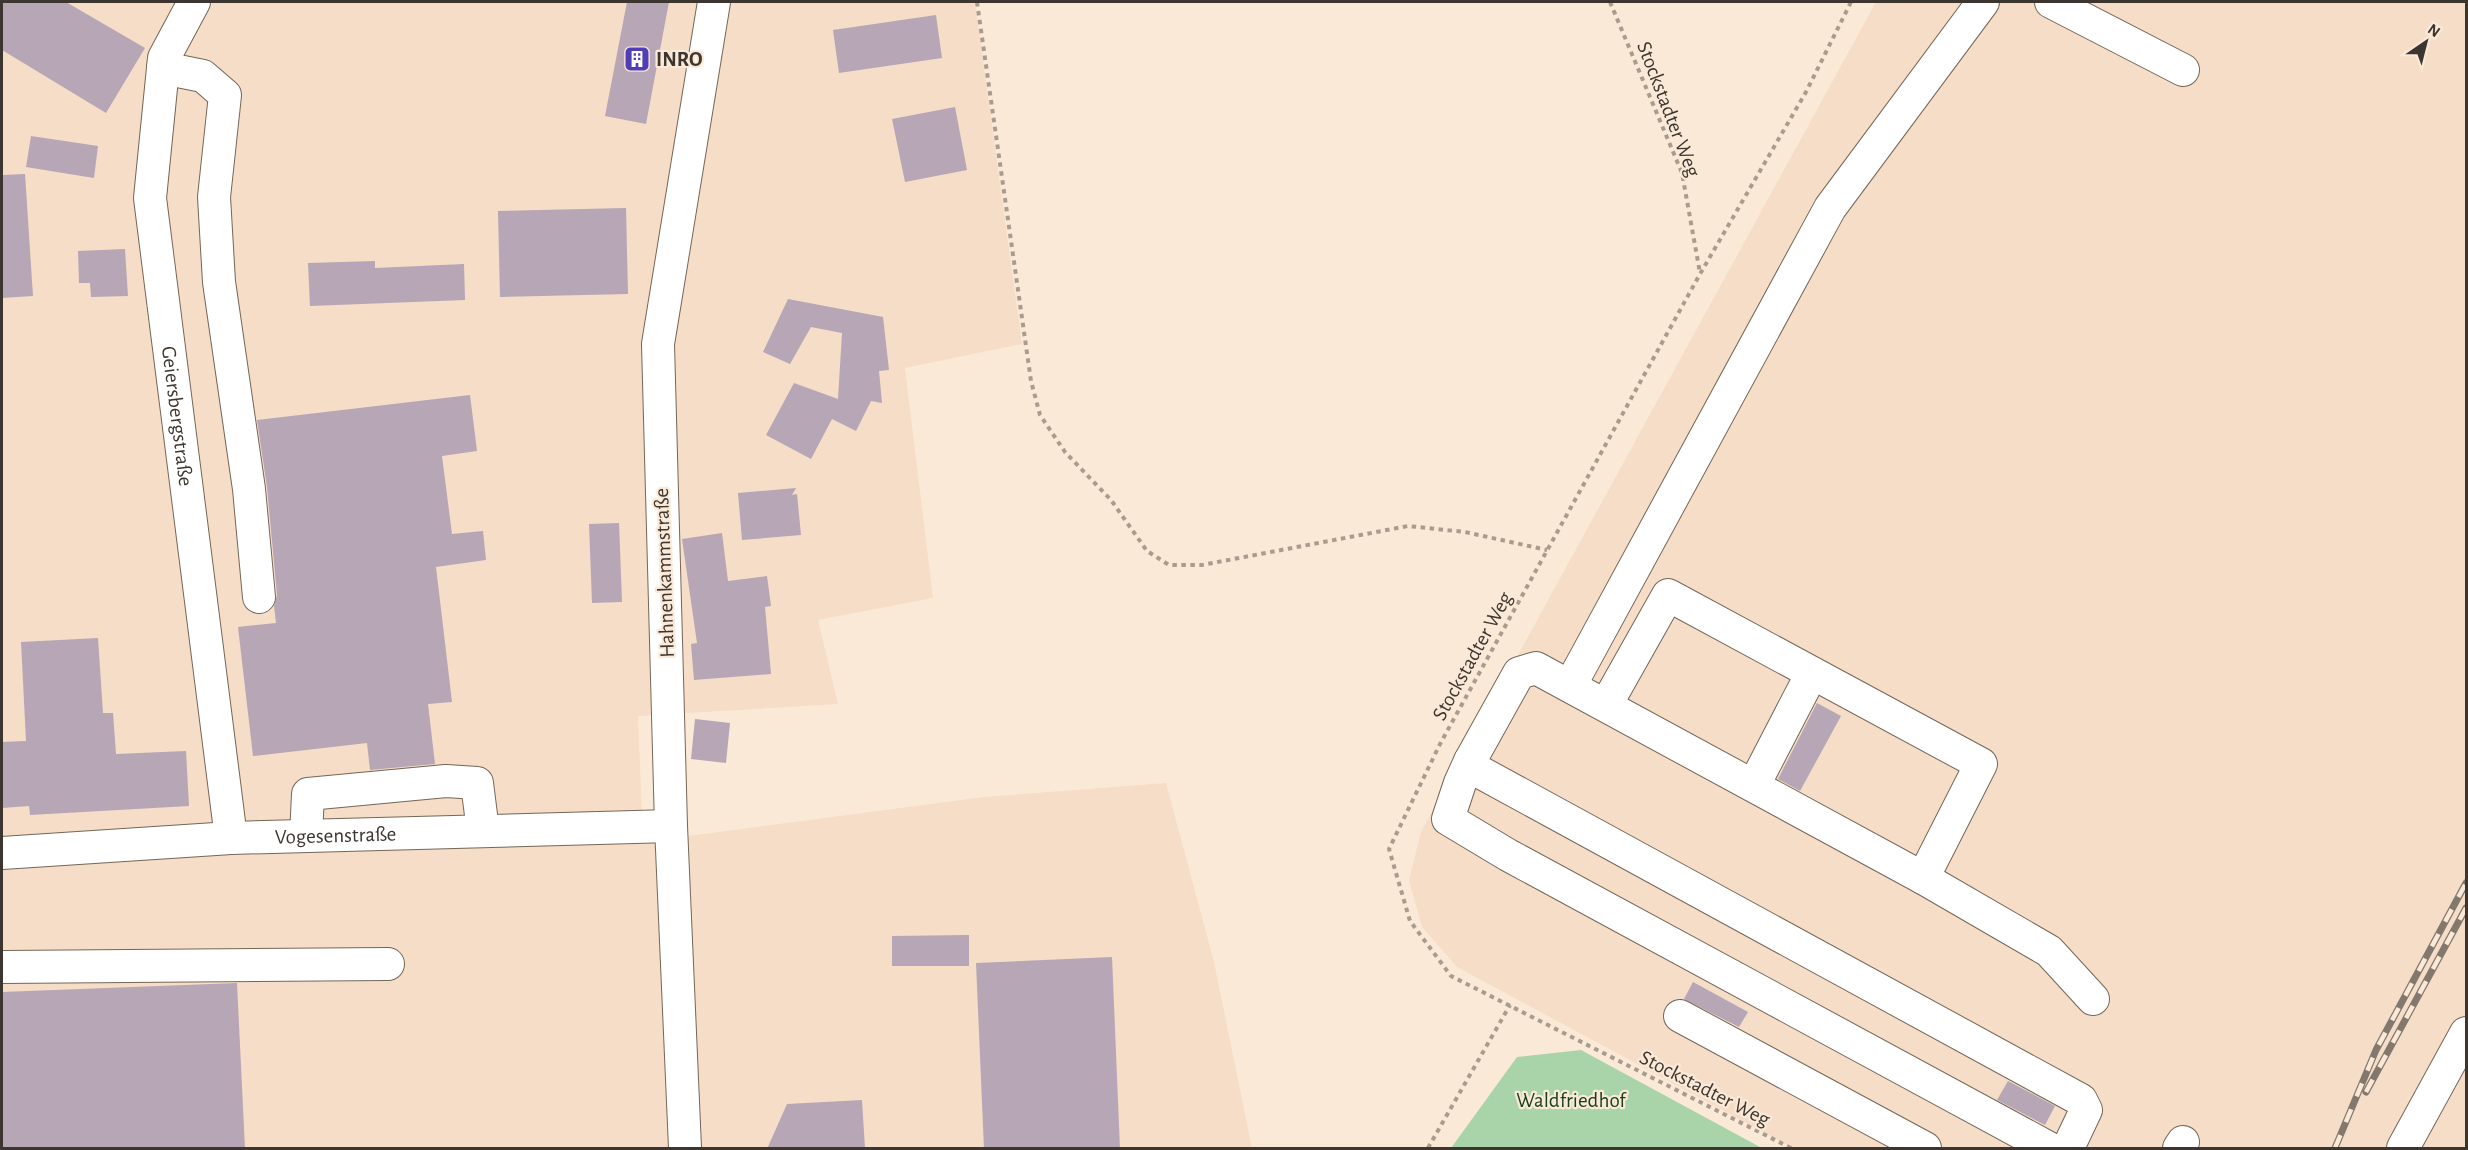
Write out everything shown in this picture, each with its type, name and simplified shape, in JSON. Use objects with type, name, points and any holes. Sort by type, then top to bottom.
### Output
[{"type":"street","name":"Geiersbergstraße","points":[[194,2],[164,58],[150,198],[231,838]]},
{"type":"street","name":"Hahnenkammstraße","points":[[686,1149],[671,826],[658,344],[714,2]]},
{"type":"street","points":[[1570,686],[1830,208],[1983,2]]},
{"type":"street","points":[[2051,2],[2183,70]]},
{"type":"street","points":[[163,68],[203,76],[225,95],[214,197],[219,282],[249,489],[259,597]]},
{"type":"street","points":[[1606,705],[1668,595],[1981,764],[1923,878]]},
{"type":"street","points":[[2049,1149],[1508,855],[1448,819],[1470,762],[1519,673],[1536,668],[1923,878],[2049,951],[2093,999]]},
{"type":"street","points":[[1754,785],[1812,673]]},
{"type":"street","points":[[1470,762],[1478,771],[2081,1100],[2086,1110],[2068,1149]]},
{"type":"street","points":[[306,836],[308,794],[446,781],[477,783],[483,831]]},
{"type":"street","name":"Vogesenstraße","points":[[2,853],[231,838],[671,826]]},
{"type":"street","points":[[2,967],[388,964]]},
{"type":"street","points":[[1680,1016],[1925,1149]]},
{"type":"street","points":[[2403,1149],[2466,1033]]},
{"type":"path","points":[[976,2],[1031,381],[1040,415],[1065,452],[1111,500],[1147,551],[1169,565],[1202,565],[1408,526],[1465,532],[1547,550]]},
{"type":"path","name":"Stockstadter Weg","points":[[1610,2],[1682,173],[1700,274],[1440,744],[1389,849],[1410,921],[1450,976],[1791,1149]]},
{"type":"path","points":[[1700,274],[1806,92],[1851,2]]},
{"type":"path","points":[[1428,1149],[1510,1005]]},
{"type":"shaded area","points":[[2,2],[975,2],[1022,344],[905,368],[933,598],[818,620],[838,704],[638,716],[643,842],[984,797],[1166,783],[1214,962],[1252,1148],[2,1148]]},
{"type":"shaded area","points":[[1876,2],[2466,2],[2466,1148],[1793,1148],[1457,967],[1422,927],[1409,880],[1421,832]]},
{"type":"green space","name":"Waldfriedhof","points":[[1581,1050],[1763,1148],[1451,1148],[1517,1057]]},
{"type":"building","points":[[2,2],[66,2],[145,48],[106,113],[2,50]]},
{"type":"building","name":"INRO","points":[[627,2],[669,2],[646,124],[605,116]]},
{"type":"building","points":[[936,15],[942,58],[839,73],[833,30]]},
{"type":"building","points":[[955,107],[967,170],[905,182],[892,119]]},
{"type":"building","points":[[31,136],[98,146],[94,178],[26,167]]},
{"type":"building","points":[[25,174],[33,296],[2,298],[2,175]]},
{"type":"building","points":[[626,208],[628,294],[500,297],[498,211]]},
{"type":"building","points":[[125,249],[128,296],[91,297],[90,283],[79,283],[78,251]]},
{"type":"building","points":[[375,261],[375,268],[464,264],[465,300],[310,306],[308,263]]},
{"type":"building","points":[[788,299],[883,317],[889,370],[879,371],[882,403],[871,401],[856,431],[832,419],[811,459],[766,435],[794,383],[838,399],[842,333],[811,327],[790,364],[763,352]]},
{"type":"building","points":[[470,395],[477,451],[442,456],[452,534],[483,531],[486,560],[436,567],[452,702],[428,704],[435,764],[370,770],[367,743],[253,756],[238,627],[276,623],[274,606],[277,595],[267,487],[257,420]]},
{"type":"building","points":[[796,488],[792,495],[797,494],[801,535],[742,540],[738,493]]},
{"type":"building","points":[[619,523],[622,602],[592,603],[589,524]]},
{"type":"building","points":[[722,533],[728,581],[767,576],[771,606],[765,607],[771,674],[694,680],[691,644],[697,643],[682,539]]},
{"type":"building","points":[[98,638],[103,713],[113,713],[116,754],[186,751],[189,806],[30,815],[29,806],[2,808],[2,742],[26,741],[21,642]]},
{"type":"building","points":[[1817,703],[1841,716],[1800,791],[1778,779]]},
{"type":"building","points":[[695,719],[730,723],[726,763],[691,759]]},
{"type":"building","points":[[969,935],[969,966],[892,966],[892,936]]},
{"type":"building","points":[[1112,957],[1120,1149],[984,1149],[976,963]]},
{"type":"building","points":[[1693,982],[1748,1012],[1739,1027],[1684,999]]},
{"type":"building","points":[[237,983],[245,1149],[2,1149],[2,992]]},
{"type":"building","points":[[2008,1081],[2055,1106],[2045,1125],[1997,1100]]},
{"type":"building","points":[[862,1100],[865,1149],[767,1149],[787,1104]]},
{"type":"railway","points":[[2335,1148],[2376,1050],[2466,883]]},
{"type":"railway","points":[[2366,1092],[2466,908]]},
{"type":"place","name":"INRO","points":[[637,59]]}]
